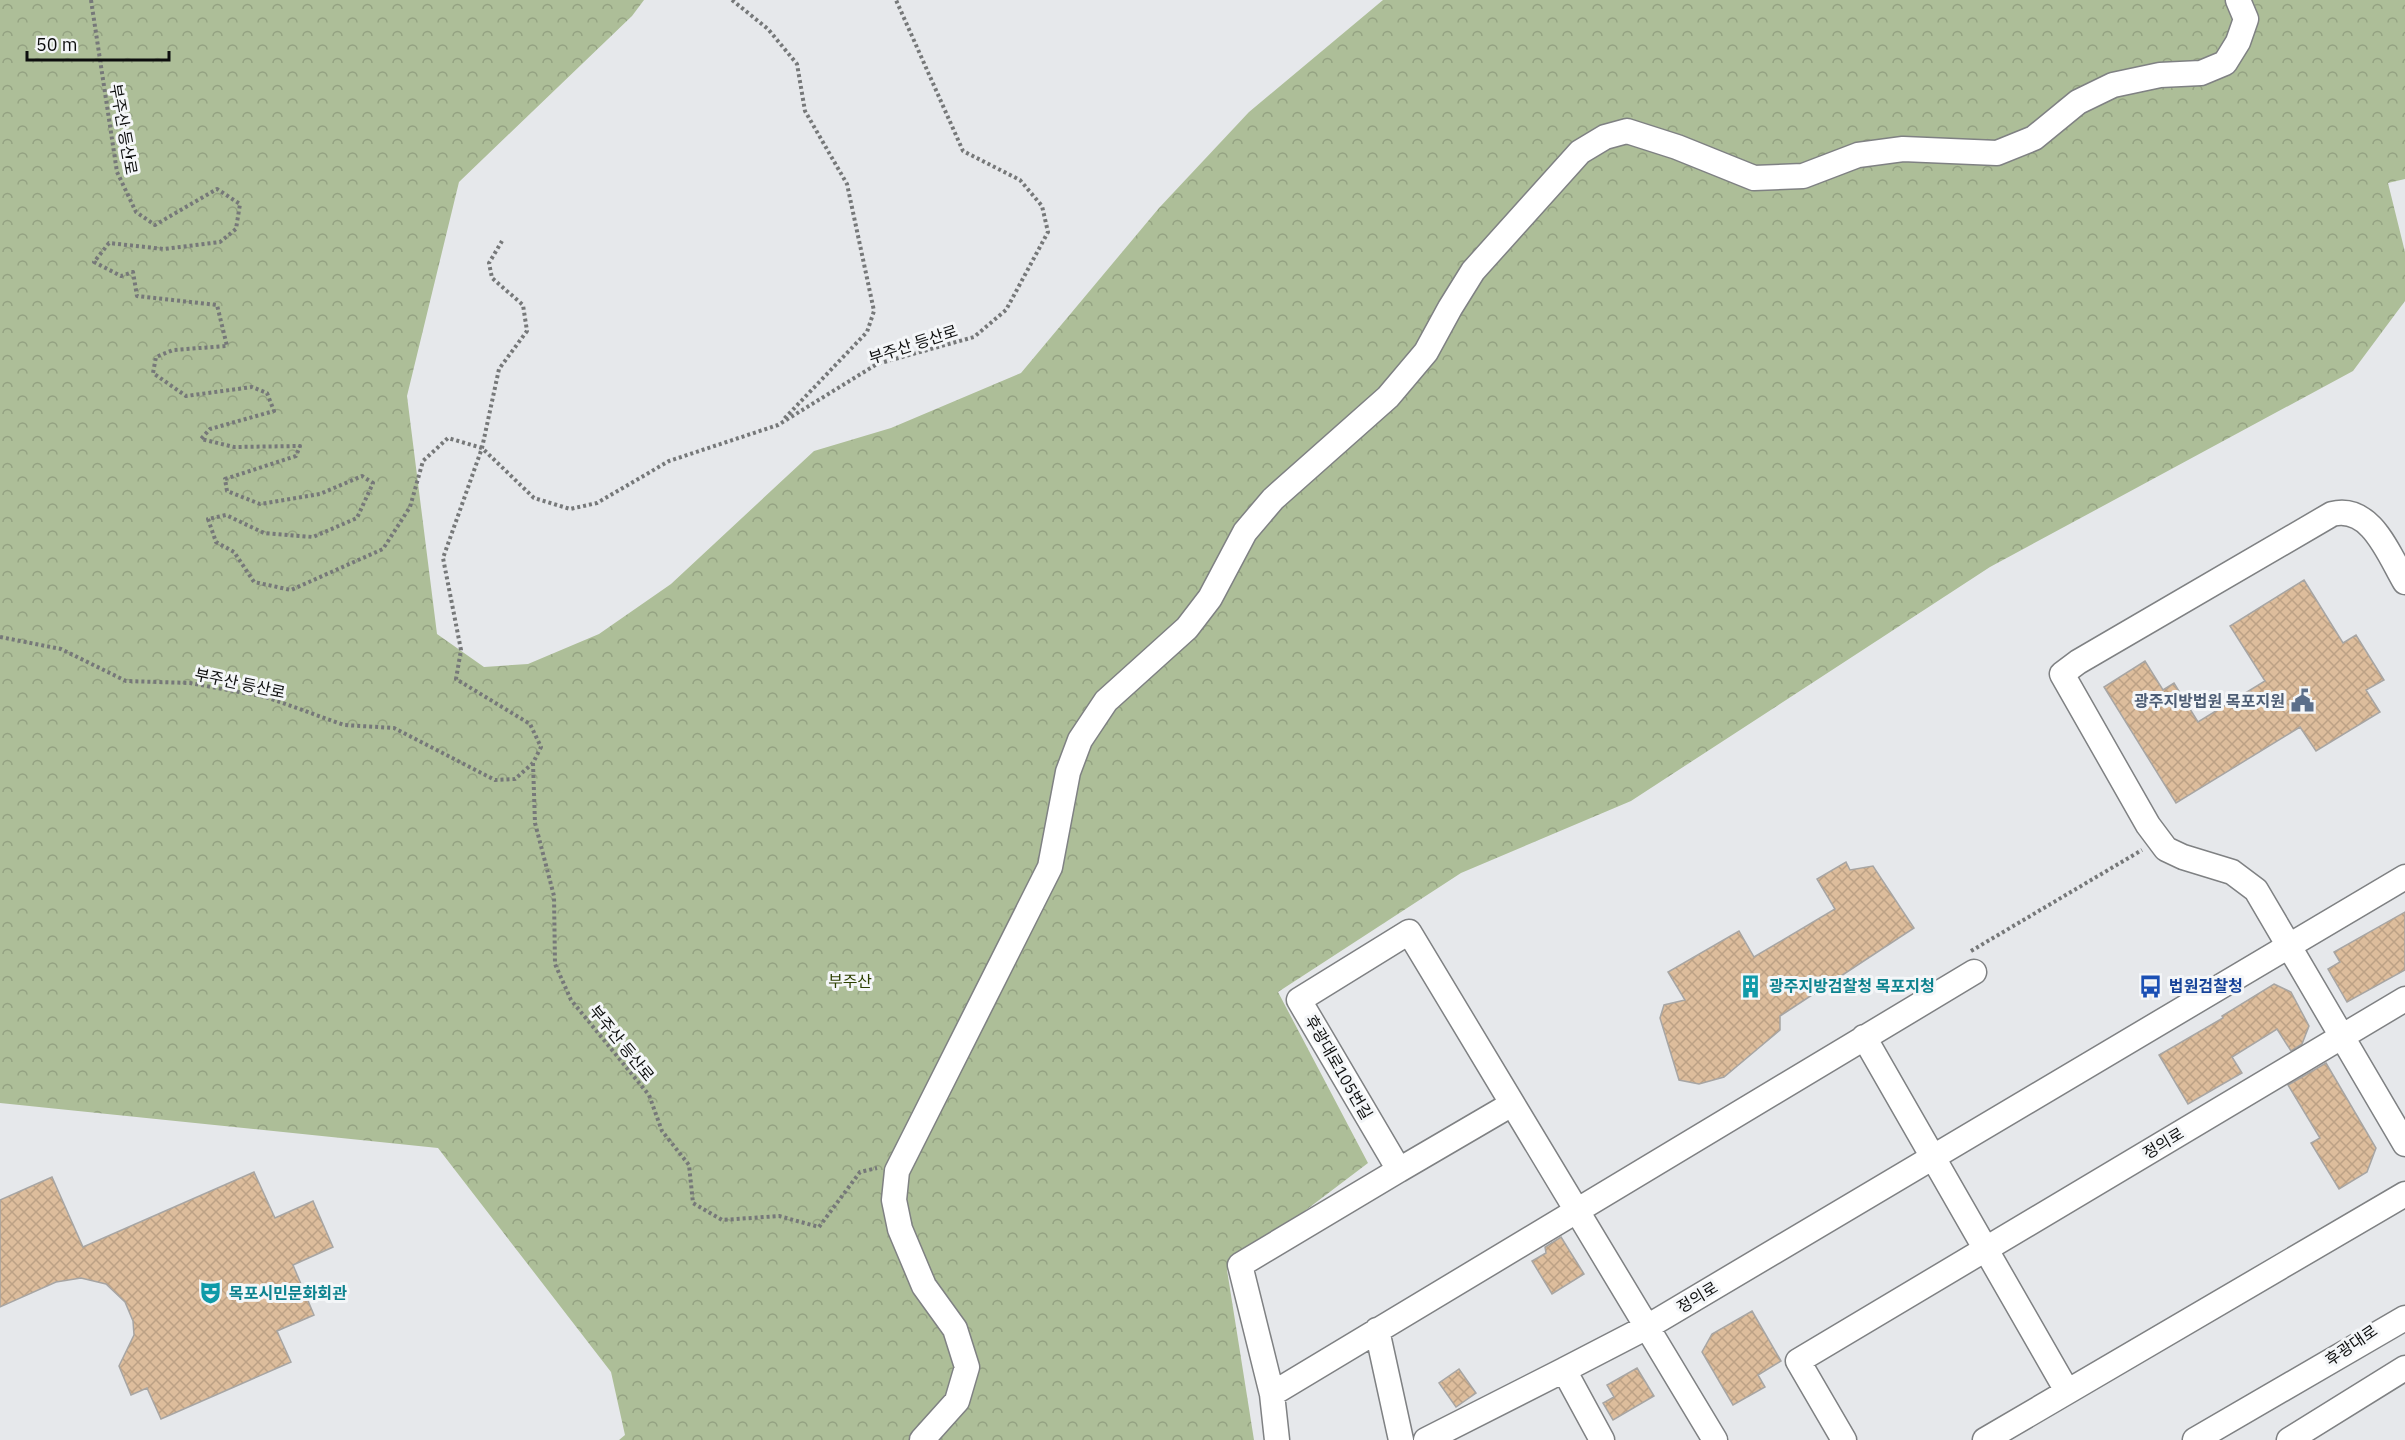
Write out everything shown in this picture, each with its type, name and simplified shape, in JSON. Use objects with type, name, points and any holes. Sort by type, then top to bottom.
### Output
[{"type":"street","points":[[922,1440],[957,1401],[967,1366],[955,1329],[924,1286],[900,1229],[894,1200],[897,1171],[1050,867],[1068,772],[1080,740],[1106,700],[1187,628],[1210,598],[1245,532],[1273,499],[1388,396],[1419,361],[1473,271],[1580,152],[1605,137],[1627,131],[1677,147],[1754,178],[1803,176],[1858,155],[1903,149],[1997,153],[2034,138],[2078,102],[2113,85],[2160,75],[2201,74],[2225,63],[2238,42],[2246,19],[2238,0]]},
{"type":"street","points":[[2405,582],[2366,521],[2349,512],[2332,514],[2078,662],[2062,675],[2166,849],[2232,873],[2247,881],[2256,890],[2405,1144]]},
{"type":"street","name":"정의로","points":[[1647,1327],[2405,877]]},
{"type":"street","name":"후광대로105번길","points":[[1399,1170],[1299,1000],[1409,932],[1715,1440]]},
{"type":"street","points":[[1272,1394],[1864,1037],[1969,964]]},
{"type":"street","name":"정의로","points":[[1844,1440],[1798,1362],[2405,999]]},
{"type":"street","points":[[1864,1037],[2067,1391]]},
{"type":"street","points":[[1278,1440],[1272,1394],[1240,1265],[1512,1104]]},
{"type":"street","points":[[1984,1440],[2405,1194]]},
{"type":"street","name":"후광대로","points":[[2297,1381],[2405,1309]]},
{"type":"street","name":"후광대로","points":[[2195,1440],[2405,1318]]},
{"type":"street","points":[[1426,1440],[1462,1432],[1564,1370],[1647,1327]]},
{"type":"street","points":[[1377,1330],[1401,1440]]},
{"type":"street","points":[[2317,1424],[2405,1368]]},
{"type":"street","points":[[1564,1370],[1602,1440]]},
{"type":"street","points":[[2289,1440],[2405,1377]]},
{"type":"path","name":"부주산 등산로","points":[[92,0],[117,172],[136,212],[155,225],[217,189],[240,204],[236,229],[220,242],[164,249],[109,243],[94,262],[121,276],[132,272],[138,296],[216,305],[227,346],[173,350],[156,357],[153,373],[186,396],[252,387],[267,393],[274,411],[210,429],[201,439],[234,447],[300,446],[296,456],[225,479],[227,491],[260,504],[320,494],[362,476],[373,483],[357,518],[313,537],[264,533],[226,515],[208,519],[216,542],[234,552],[254,582],[291,590],[383,549],[410,507],[423,461],[448,438],[482,448],[534,498],[570,510],[597,503],[669,461],[778,425],[877,364],[974,337],[1006,310],[1048,232],[1042,206],[1020,180],[963,151],[897,0]]},
{"type":"path","name":"부주산 등산로","points":[[732,0],[768,29],[797,64],[805,111],[847,184],[874,312],[867,332],[778,425]]},
{"type":"path","name":"부주산 등산로","points":[[0,637],[61,649],[126,681],[190,683],[266,697],[344,725],[394,728],[495,780],[515,779],[533,763],[540,747],[530,724],[456,679],[461,650],[443,558],[482,448],[499,369],[527,330],[523,305],[492,278],[489,263],[502,241]]},
{"type":"path","name":"부주산 등산로","points":[[533,763],[535,823],[554,896],[555,964],[571,1000],[649,1095],[662,1131],[689,1165],[693,1203],[722,1220],[779,1216],[819,1227],[860,1172],[873,1168],[897,1171]]},
{"type":"path","points":[[1969,964],[2159,840]]},
{"type":"green space","name":"부주산","points":[[0,0],[644,0],[632,16],[459,182],[407,396],[437,634],[484,667],[528,664],[599,634],[671,584],[814,451],[891,428],[1021,373],[1159,208],[1249,112],[1383,0],[2405,0],[2405,179],[2388,183],[2405,252],[2405,301],[2353,371],[1990,567],[1631,801],[1461,873],[1278,992],[1368,1163],[1227,1270],[1254,1440],[619,1440],[625,1435],[611,1372],[438,1148],[0,1103]]},
{"type":"building","name":"광주지방법원 목포지원","points":[[2304,580],[2343,643],[2356,635],[2384,680],[2366,690],[2380,712],[2316,751],[2300,727],[2176,803],[2104,687],[2145,661],[2163,690],[2174,683],[2198,722],[2265,681],[2230,626]]},
{"type":"building","name":"광주지방검찰청 목포지청","points":[[1846,862],[1850,870],[1873,866],[1914,928],[1780,1016],[1780,1030],[1724,1077],[1699,1084],[1679,1080],[1660,1018],[1664,1005],[1685,1000],[1668,972],[1739,931],[1754,957],[1835,909],[1817,879]]},
{"type":"building","points":[[2405,912],[2405,970],[2347,1002],[2328,969],[2340,962],[2334,952]]},
{"type":"building","points":[[2274,984],[2291,992],[2309,1026],[2302,1044],[2291,1051],[2277,1029],[2232,1057],[2242,1073],[2188,1104],[2159,1055],[2223,1018],[2222,1016]]},
{"type":"building","points":[[2326,1063],[2376,1148],[2367,1172],[2339,1189],[2311,1143],[2320,1138],[2288,1085]]},
{"type":"building","name":"목포시민문화회관","points":[[254,1172],[275,1218],[313,1201],[333,1247],[293,1265],[314,1315],[277,1331],[291,1362],[161,1419],[147,1388],[131,1395],[119,1366],[134,1335],[133,1321],[125,1302],[106,1284],[81,1278],[56,1282],[0,1307],[0,1200],[52,1177],[83,1247]]},
{"type":"building","points":[[1561,1237],[1584,1274],[1552,1294],[1532,1261],[1546,1253],[1545,1247]]},
{"type":"building","points":[[1752,1311],[1781,1361],[1758,1375],[1765,1387],[1733,1405],[1702,1352],[1712,1334]]},
{"type":"building","points":[[1637,1368],[1654,1396],[1613,1420],[1603,1403],[1614,1397],[1607,1385]]},
{"type":"building","points":[[1459,1369],[1476,1393],[1456,1407],[1439,1383]]},
{"type":"place","name":"광주지방법원 목포지원","points":[[2303,701]]},
{"type":"place","name":"광주지방검찰청 목포지청","points":[[1751,986]]},
{"type":"place","name":"법원검찰청","points":[[2151,986]]},
{"type":"place","name":"목포시민문화회관","points":[[211,1293]]}]
